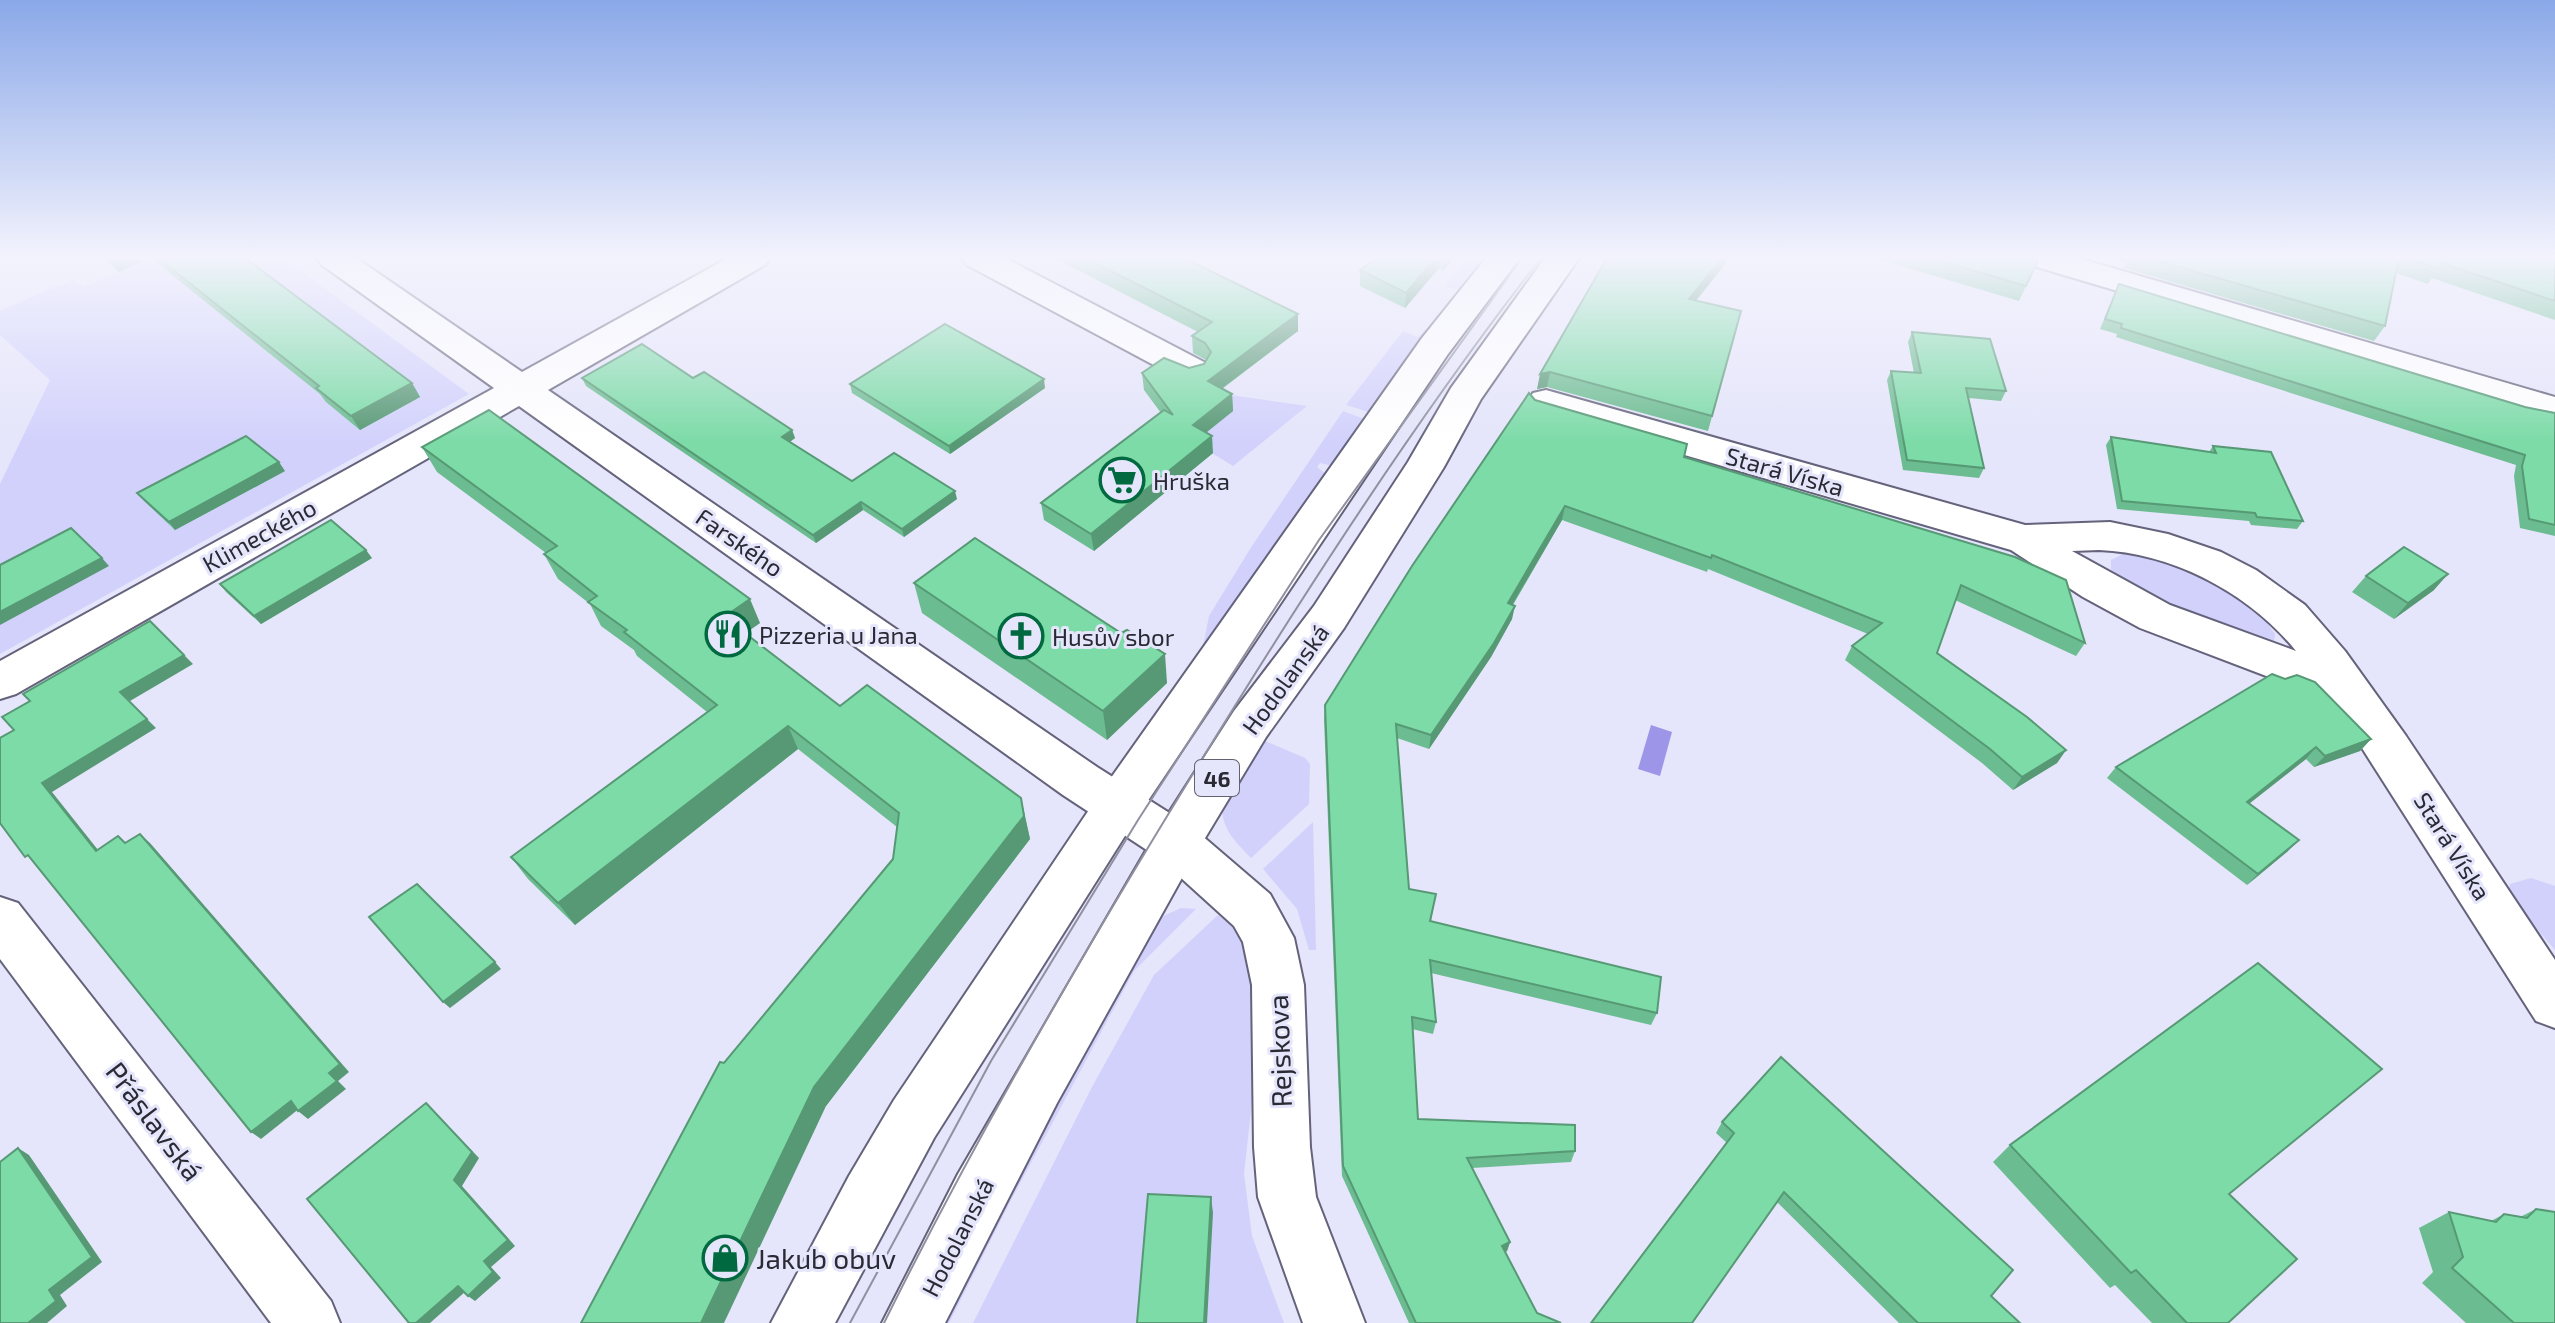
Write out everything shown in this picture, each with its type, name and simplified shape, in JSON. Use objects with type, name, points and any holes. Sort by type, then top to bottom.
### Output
[{"type":"street","name":"Farského","points":[[422,320],[1147,825]]},
{"type":"street","name":"Klimeckého","points":[[0,682],[643,320]]},
{"type":"street","points":[[1096,320],[1191,370]]},
{"type":"street","points":[[802,1323],[914,1119],[1147,825],[1435,346],[1455,320]]},
{"type":"street","name":"Hodolanská","points":[[913,1323],[1030,1097],[1147,825],[1250,724],[1329,617],[1425,467],[1464,396],[1518,320]]},
{"type":"street","points":[[2252,320],[2555,409]]},
{"type":"street","name":"Stará Víska","points":[[1546,402],[2025,540],[2118,598],[2176,626],[2303,668],[2348,689]]},
{"type":"street","name":"Stará Víska","points":[[2025,540],[2111,536],[2186,556],[2259,591],[2295,622],[2324,654],[2414,783],[2454,851],[2555,1004]]},
{"type":"street","name":"Rejskova","points":[[1147,825],[1252,910],[1273,953],[1278,985],[1282,1147],[1287,1197],[1334,1323]]},
{"type":"street","name":"Přáslavská","points":[[0,919],[309,1323]]},
{"type":"shaded area","points":[[0,320],[367,320],[469,394],[0,654],[0,484],[50,380],[0,335]]},
{"type":"shaded area","points":[[1426,329],[1433,332],[1372,413],[1346,405],[1403,331],[1418,337]]},
{"type":"shaded area","points":[[1231,395],[1307,406],[1233,466],[1194,442],[1232,411]]},
{"type":"shaded area","points":[[1343,411],[1367,420],[1333,466],[1320,463],[1317,467],[1327,475],[1201,657],[1209,616]]},
{"type":"shaded area","points":[[2131,550],[2192,569],[2230,590],[2262,617],[2275,634],[2274,642],[2210,627],[2143,595],[2111,569],[2111,560]]},
{"type":"shaded area","points":[[1651,725],[1672,732],[1660,776],[1638,769]]},
{"type":"shaded area","points":[[1258,738],[1305,758],[1310,764],[1309,804],[1251,858],[1228,830],[1222,809]]},
{"type":"shaded area","points":[[1313,822],[1316,950],[1309,950],[1297,909],[1263,869]]},
{"type":"shaded area","points":[[2531,878],[2555,886],[2555,950],[2508,896],[2510,884]]},
{"type":"shaded area","points":[[1181,908],[1196,909],[1134,971],[949,1323],[938,1323],[1082,1038],[1157,919]]},
{"type":"shaded area","points":[[1218,915],[1231,925],[1251,957],[1256,1066],[1244,1174],[1252,1236],[1284,1323],[973,1323],[1092,1087],[1154,975]]},
{"type":"building","points":[[236,320],[327,320],[412,383],[351,416],[316,388],[319,386]]},
{"type":"building","points":[[1208,320],[1290,320],[1208,381],[1232,394],[1193,425],[1212,436],[1091,534],[1041,503],[1164,410],[1173,415],[1142,373],[1164,358],[1189,368],[1204,364],[1211,352],[1205,343],[1192,336],[1212,322]]},
{"type":"building","points":[[1571,320],[1739,320],[1712,416],[1550,372],[1540,374]]},
{"type":"building","points":[[2108,320],[2237,320],[2525,407],[2555,413],[2555,525],[2529,519],[2522,466],[2525,455],[2121,328],[2122,324]]},
{"type":"building","points":[[2363,320],[2386,320],[2385,326]]},
{"type":"building","points":[[945,324],[1044,379],[949,446],[850,384]]},
{"type":"building","points":[[1912,332],[1990,339],[2006,391],[1966,388],[1984,468],[1907,460],[1891,371],[1921,373]]},
{"type":"building","points":[[642,344],[693,378],[704,372],[792,430],[782,437],[852,481],[894,453],[955,491],[902,529],[861,502],[813,535],[582,378]]},
{"type":"building","points":[[1529,393],[1535,400],[1687,444],[1684,457],[2015,557],[2066,580],[2085,643],[1961,585],[1937,653],[2027,717],[2066,750],[2022,777],[1990,749],[1852,646],[1882,623],[1712,555],[1711,558],[1565,506],[1508,603],[1515,606],[1494,643],[1431,735],[1396,724],[1409,889],[1436,894],[1430,921],[1661,977],[1657,1013],[1430,960],[1436,1022],[1412,1017],[1418,1119],[1575,1125],[1575,1151],[1467,1158],[1510,1242],[1502,1246],[1537,1313],[1561,1323],[1416,1323],[1343,1166],[1325,705],[1412,566]]},
{"type":"building","points":[[489,410],[750,599],[724,617],[840,706],[867,685],[1021,798],[1024,816],[814,1087],[701,1323],[581,1323],[720,1062],[724,1063],[893,859],[899,813],[788,726],[558,903],[511,857],[717,705],[624,632],[627,630],[588,602],[597,596],[544,554],[557,546],[422,447]]},
{"type":"building","points":[[246,436],[279,462],[169,522],[137,493]]},
{"type":"building","points":[[2111,437],[2216,453],[2213,446],[2271,452],[2303,521],[2257,517],[2255,513],[2122,501]]},
{"type":"building","points":[[331,520],[366,550],[254,616],[220,584]]},
{"type":"building","points":[[71,528],[102,558],[0,612],[0,565]]},
{"type":"building","name":"Husův sbor","points":[[975,538],[1121,633],[1127,630],[1165,654],[1103,711],[914,583]]},
{"type":"building","points":[[2404,547],[2448,574],[2408,603],[2366,576]]},
{"type":"building","points":[[150,621],[184,655],[120,692],[147,719],[42,783],[96,851],[118,836],[125,843],[140,834],[340,1064],[329,1073],[337,1081],[298,1111],[291,1101],[251,1132],[0,823],[0,738],[14,730],[2,717],[30,701],[23,694]]},
{"type":"building","points":[[2272,674],[2285,679],[2297,675],[2315,682],[2371,739],[2325,756],[2316,747],[2247,802],[2299,840],[2258,874],[2116,767]]},
{"type":"building","points":[[417,884],[495,962],[443,1002],[369,917]]},
{"type":"building","points":[[2258,963],[2382,1069],[2229,1194],[2297,1259],[2228,1323],[2187,1323],[2136,1270],[2131,1273],[2010,1145]]},
{"type":"building","points":[[1781,1057],[2013,1270],[1991,1296],[2020,1323],[1918,1323],[1784,1192],[1692,1323],[1591,1323],[1734,1133],[1722,1122]]},
{"type":"building","points":[[426,1103],[472,1152],[454,1180],[508,1240],[484,1261],[493,1272],[468,1296],[458,1286],[416,1323],[409,1323],[307,1199]]},
{"type":"building","points":[[18,1148],[92,1257],[49,1290],[56,1301],[28,1323],[0,1323],[0,1162]]},
{"type":"building","points":[[1148,1194],[1211,1197],[1204,1323],[1137,1323]]},
{"type":"building","points":[[2536,1209],[2555,1212],[2555,1323],[2514,1323],[2452,1268],[2463,1257],[2449,1212],[2496,1222],[2504,1214],[2527,1218]]},
{"type":"tram line","points":[[850,1323],[991,1061],[1138,820],[1319,540],[1478,320]]},
{"type":"tram line","points":[[884,1323],[1035,1040],[1199,764],[1363,506],[1494,320]]},
{"type":"place","name":"Hruška","points":[[1122,480]]},
{"type":"place","name":"Pizzeria u Jana","points":[[728,634]]},
{"type":"place","name":"Husův sbor","points":[[1021,636]]},
{"type":"place","name":"Jakub obuv","points":[[725,1258]]}]
